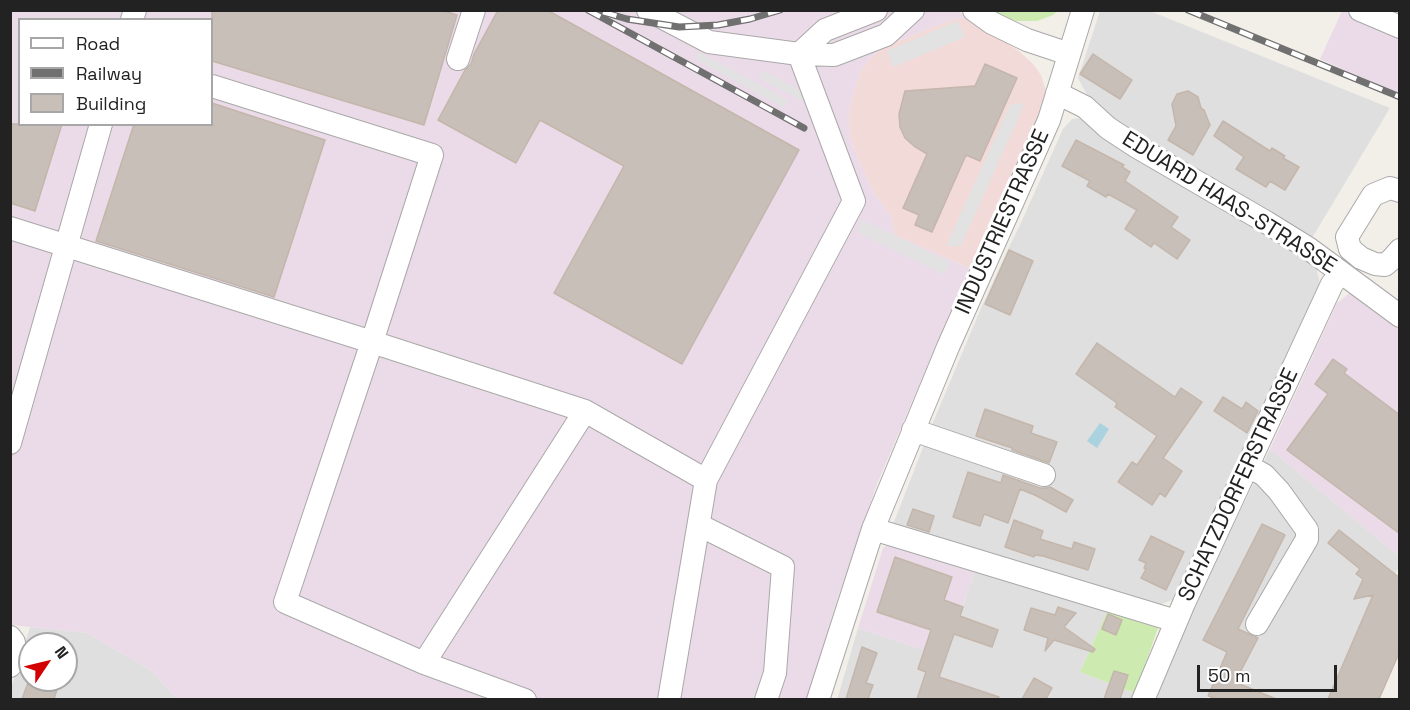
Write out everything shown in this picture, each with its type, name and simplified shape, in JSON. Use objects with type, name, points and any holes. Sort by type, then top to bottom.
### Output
[{"type":"street","points":[[458,59],[474,10]]},
{"type":"street","points":[[648,10],[709,42],[799,54],[834,55],[886,34],[913,10]]},
{"type":"street","points":[[799,54],[825,30],[876,10]]},
{"type":"street","points":[[974,10],[992,23],[1027,40],[1069,54]]},
{"type":"street","name":"INDUSTRIESTRASSE","points":[[818,699],[873,529],[913,430],[1049,120],[1083,10]]},
{"type":"street","points":[[1360,10],[1400,27]]},
{"type":"street","points":[[669,699],[706,480],[854,201],[799,54]]},
{"type":"street","points":[[213,86],[432,155],[285,602],[424,663],[525,699]]},
{"type":"street","name":"EDUARD HAAS-STRASSE","points":[[1057,93],[1085,107],[1108,128],[1137,147],[1266,222],[1400,316]]},
{"type":"street","points":[[10,443],[100,126]]},
{"type":"street","points":[[1400,191],[1390,188],[1373,195],[1347,237],[1350,249],[1361,258],[1374,264],[1385,265],[1400,250]]},
{"type":"street","points":[[10,228],[585,411],[706,480]]},
{"type":"street","points":[[1333,267],[1350,249]]},
{"type":"street","name":"SCHATZDORFERSTRASSE","points":[[1143,699],[1176,621],[1332,284],[1333,267]]},
{"type":"street","points":[[424,663],[585,411]]},
{"type":"street","points":[[913,430],[1044,475]]},
{"type":"street","points":[[1248,466],[1264,475],[1279,491],[1307,530],[1307,539],[1257,624]]},
{"type":"street","points":[[699,525],[783,567],[775,673],[766,699]]},
{"type":"street","points":[[873,529],[1176,621]]},
{"type":"street","points":[[10,637],[15,642],[15,654],[10,666]]},
{"type":"shaded area","points":[[956,10],[967,17],[954,19],[883,47],[861,71],[849,112],[850,138],[875,195],[891,216],[895,235],[969,268],[877,484],[836,603],[807,699],[177,699],[152,671],[87,633],[11,625],[11,11]]},
{"type":"shaded area","points":[[1100,11],[1150,11],[1390,108],[1312,238],[1138,134],[1107,114],[1092,101],[1078,78]]},
{"type":"shaded area","points":[[1342,11],[1399,11],[1399,94],[1320,59]]},
{"type":"shaded area","points":[[967,17],[1019,51],[1041,75],[1045,88],[1045,100],[1040,112],[969,268],[895,235],[891,216],[875,195],[850,138],[849,112],[861,71],[883,47],[954,19]]},
{"type":"shaded area","points":[[958,21],[965,37],[893,67],[887,51]]},
{"type":"shaded area","points":[[699,52],[788,100],[784,108],[695,59]]},
{"type":"shaded area","points":[[763,70],[807,94],[803,101],[758,78]]},
{"type":"shaded area","points":[[1020,103],[1024,105],[961,246],[946,246],[1010,105]]},
{"type":"shaded area","points":[[1081,118],[1316,266],[1321,288],[1172,600],[1148,609],[892,527],[982,306],[1063,129],[1072,119]]},
{"type":"shaded area","points":[[862,220],[950,262],[944,275],[857,232]]},
{"type":"shaded area","points":[[1352,291],[1399,326],[1399,556],[1270,449],[1337,303]]},
{"type":"shaded area","points":[[1270,449],[1399,556],[1399,566],[1392,583],[1380,578],[1328,699],[1276,699],[1218,674],[1206,699],[1149,700]]},
{"type":"shaded area","points":[[891,543],[975,570],[939,676],[1007,699],[917,699],[926,672],[918,669],[924,650],[858,628],[883,548]]},
{"type":"shaded area","points":[[975,570],[1107,612],[1080,672],[1135,693],[1133,700],[1007,699],[939,677]]},
{"type":"shaded area","points":[[30,627],[78,632],[28,632]]},
{"type":"shaded area","points":[[858,628],[924,650],[926,672],[917,699],[837,700]]},
{"type":"shaded area","points":[[78,632],[87,633],[152,671],[177,699],[11,700],[11,688],[18,666],[18,692],[78,692]]},
{"type":"green space","points":[[991,11],[1058,11],[1037,21],[1017,21],[1001,17]]},
{"type":"green space","points":[[1107,612],[1158,628],[1135,693],[1080,672]]},
{"type":"water","points":[[1100,423],[1109,429],[1097,448],[1087,441]]},
{"type":"building","points":[[212,10],[441,10],[457,15],[424,125],[213,61]]},
{"type":"building","points":[[498,10],[547,10],[799,150],[682,364],[554,293],[624,166],[540,120],[516,163],[438,120],[465,70],[471,64]]},
{"type":"building","points":[[1093,54],[1132,80],[1120,99],[1080,74]]},
{"type":"building","points":[[985,64],[1017,78],[980,161],[966,155],[932,232],[915,225],[919,215],[903,208],[927,154],[905,138],[900,127],[899,114],[905,91],[975,86]]},
{"type":"building","points":[[1188,91],[1198,97],[1210,125],[1193,155],[1168,140],[1176,126],[1172,104],[1177,94]]},
{"type":"building","points":[[213,103],[325,140],[274,297],[96,241],[133,126],[213,126]]},
{"type":"building","points":[[1223,121],[1270,151],[1272,148],[1285,156],[1283,158],[1299,167],[1285,190],[1270,181],[1266,187],[1236,169],[1244,157],[1214,136]]},
{"type":"building","points":[[10,124],[61,126],[35,211],[10,203]]},
{"type":"building","points":[[1076,140],[1124,165],[1122,167],[1130,172],[1125,181],[1178,217],[1171,227],[1190,240],[1177,259],[1154,243],[1151,247],[1125,229],[1137,210],[1108,194],[1106,197],[1087,186],[1090,181],[1062,166]]},
{"type":"building","points":[[1009,250],[1033,261],[1010,315],[985,304]]},
{"type":"building","points":[[1097,343],[1175,397],[1181,388],[1202,402],[1163,458],[1182,471],[1165,497],[1160,493],[1152,505],[1118,482],[1132,462],[1137,465],[1157,436],[1115,407],[1117,403],[1076,374]]},
{"type":"building","points":[[1333,359],[1347,369],[1344,373],[1400,415],[1400,534],[1287,450],[1328,394],[1315,384]]},
{"type":"building","points":[[1223,397],[1242,409],[1246,402],[1258,411],[1247,433],[1214,411]]},
{"type":"building","points":[[985,409],[1033,426],[1031,433],[1057,442],[1049,463],[976,436]]},
{"type":"building","points":[[968,472],[1001,483],[1003,475],[1040,488],[1050,487],[1073,500],[1066,512],[1020,489],[1008,523],[984,514],[980,526],[953,517]]},
{"type":"building","points":[[913,509],[934,516],[929,532],[907,525]]},
{"type":"building","points":[[1014,520],[1043,531],[1040,539],[1072,549],[1074,542],[1095,549],[1088,570],[1043,556],[1035,555],[1034,557],[1005,547]]},
{"type":"building","points":[[1262,524],[1285,535],[1238,629],[1258,638],[1235,682],[1276,699],[1217,699],[1208,696],[1227,652],[1203,640]]},
{"type":"building","points":[[1339,530],[1400,578],[1400,651],[1379,699],[1328,699],[1373,595],[1354,599],[1363,579],[1356,574],[1360,569],[1328,543]]},
{"type":"building","points":[[1151,536],[1184,552],[1166,590],[1141,578],[1146,569],[1144,568],[1146,563],[1139,560]]},
{"type":"building","points":[[895,557],[952,577],[944,600],[963,607],[960,616],[998,630],[992,647],[954,634],[939,677],[999,697],[998,699],[917,699],[926,672],[918,669],[931,630],[877,612]]},
{"type":"building","points":[[1058,607],[1076,613],[1064,627],[1095,649],[1093,652],[1054,640],[1045,651],[1048,638],[1024,630],[1031,608],[1055,615]]},
{"type":"building","points":[[1108,614],[1122,620],[1116,635],[1102,629]]},
{"type":"building","points":[[862,647],[877,653],[866,683],[873,685],[868,699],[846,699]]},
{"type":"building","points":[[1114,671],[1128,675],[1120,699],[1104,699]]},
{"type":"building","points":[[1034,678],[1052,688],[1046,699],[1022,699]]},
{"type":"building","points":[[25,692],[56,692],[54,699],[22,699]]},
{"type":"railway","points":[[588,10],[804,128]]},
{"type":"railway","points":[[603,12],[627,19],[679,27],[718,25],[780,10]]},
{"type":"railway","points":[[1188,10],[1400,97]]}]
